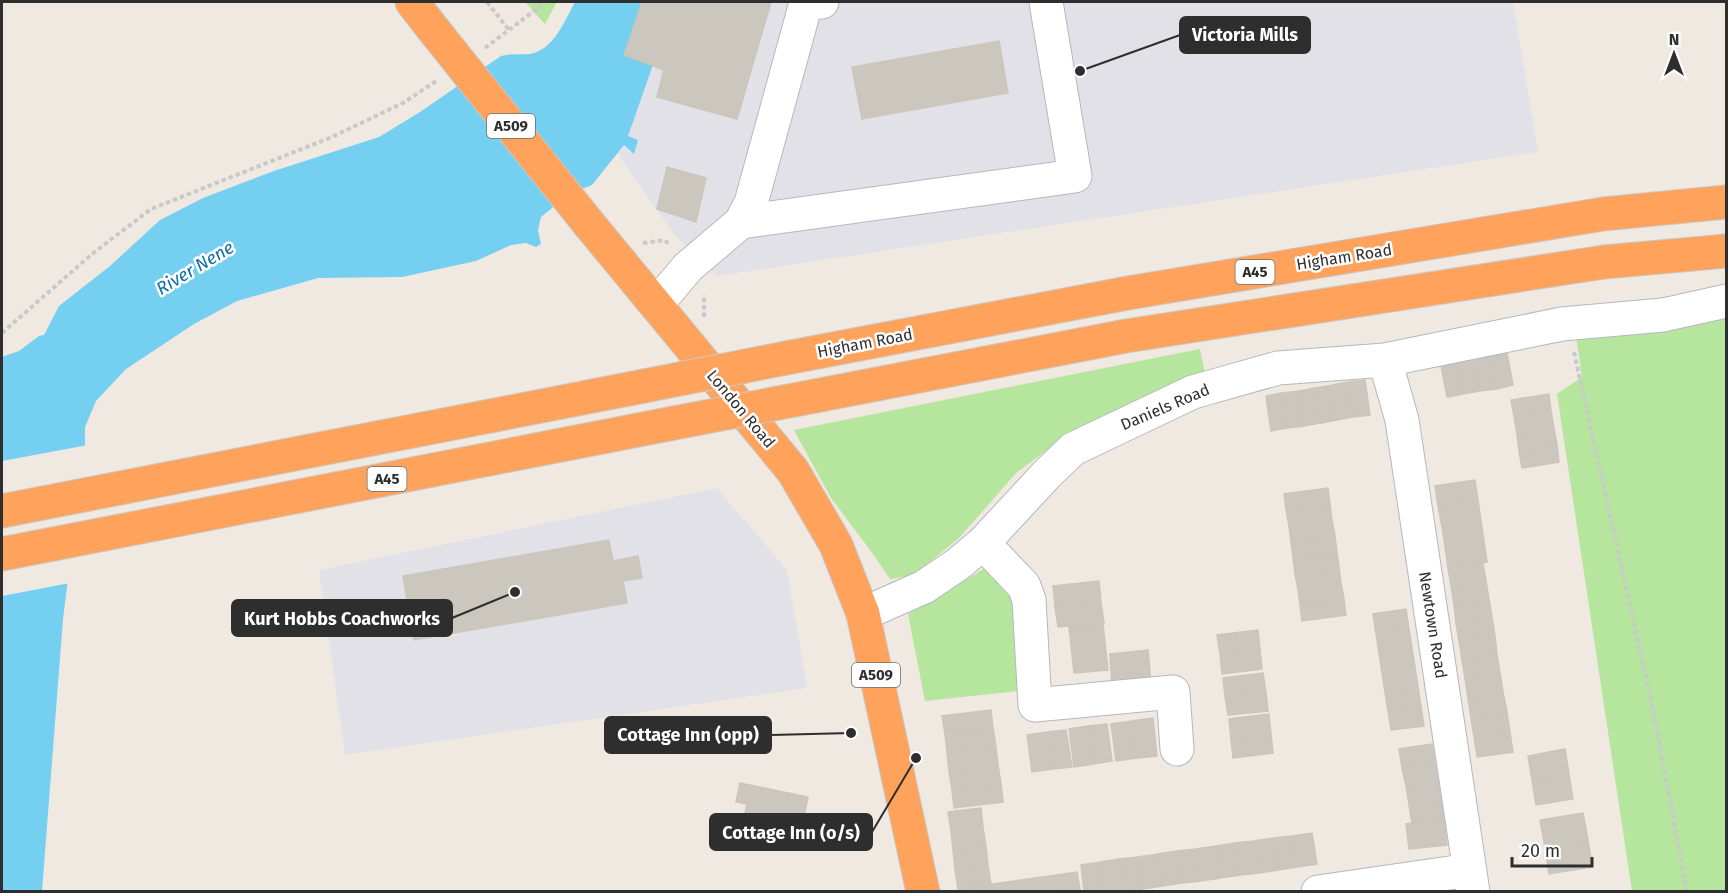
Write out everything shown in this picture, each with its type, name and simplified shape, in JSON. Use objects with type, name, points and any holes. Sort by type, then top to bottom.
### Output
[{"type":"highway","name":"London Road","points":[[411,2],[589,224],[793,471],[836,545],[863,614],[924,891]]},
{"type":"highway","name":"Higham Road","points":[[106,483],[366,439],[1128,293],[1603,214],[1726,202]]},
{"type":"highway","name":"A45","points":[[2,554],[1126,336],[1604,262],[1726,251]]},
{"type":"highway","name":"A45","points":[[2,511],[106,483]]},
{"type":"highway","points":[[2,489],[106,483]]},
{"type":"highway","name":"A45","points":[[2,560],[57,543]]},
{"type":"street","points":[[656,305],[688,267],[741,222],[751,202],[806,3],[822,2]]},
{"type":"street","points":[[741,222],[1075,177],[1046,2]]},
{"type":"street","points":[[1603,214],[1726,185]]},
{"type":"street","name":"Daniels Road","points":[[863,614],[924,587],[942,576],[983,543],[1073,449],[1193,393],[1278,368],[1385,360],[1562,324],[1663,315],[1726,301]]},
{"type":"street","name":"Newtown Road","points":[[1385,360],[1402,420],[1472,881]]},
{"type":"street","points":[[983,543],[1024,585],[1029,600],[1035,705],[1173,692],[1178,749]]},
{"type":"street","points":[[1318,891],[1472,881]]},
{"type":"path","points":[[487,2],[509,30]]},
{"type":"path","points":[[479,51],[546,2]]},
{"type":"path","points":[[2,333],[92,254],[151,209],[332,137],[403,103],[441,77]]},
{"type":"path","points":[[1562,324],[1570,333],[1652,705],[1687,891]]},
{"type":"shaded area","points":[[664,2],[1513,2],[1538,152],[717,276],[673,233],[609,141]]},
{"type":"shaded area","points":[[717,488],[787,570],[807,688],[345,755],[319,570]]},
{"type":"green space","points":[[525,2],[557,2],[545,24]]},
{"type":"green space","points":[[1726,287],[1726,891],[1632,891],[1557,394],[1582,377],[1576,336]]},
{"type":"green space","points":[[1200,349],[1206,378],[1078,427],[1016,473],[960,537],[920,570],[904,577],[890,579],[831,498],[794,430]]},
{"type":"green space","points":[[985,568],[1014,602],[1028,690],[925,701],[908,614]]},
{"type":"water","name":"River Nene","points":[[575,2],[675,2],[628,136],[638,140],[634,154],[624,145],[592,185],[569,194],[541,217],[538,230],[541,244],[536,247],[526,243],[511,245],[476,261],[402,277],[318,278],[237,301],[194,324],[126,369],[96,401],[85,427],[85,446],[63,619],[42,891],[2,891],[2,357],[19,351],[39,336],[44,335],[59,306],[110,266],[160,220],[203,198],[274,171],[379,137],[420,112],[501,56],[530,54],[546,47],[558,33]]},
{"type":"pier","points":[[88,445],[70,583],[2,596],[2,461]]},
{"type":"building","points":[[642,2],[771,2],[737,119],[657,97],[664,70],[624,55]]},
{"type":"building","points":[[999,41],[1008,93],[862,119],[852,67]]},
{"type":"building","points":[[667,167],[706,178],[696,222],[657,209]]},
{"type":"building","points":[[1506,348],[1513,385],[1496,389],[1490,351]]},
{"type":"building","points":[[1490,351],[1496,389],[1480,391],[1473,354]]},
{"type":"building","points":[[1473,354],[1480,391],[1463,394],[1457,357]]},
{"type":"building","points":[[1457,357],[1463,394],[1447,397],[1440,360]]},
{"type":"building","points":[[1365,380],[1370,415],[1354,417],[1348,382]]},
{"type":"building","points":[[1348,382],[1354,417],[1337,420],[1332,385]]},
{"type":"building","points":[[1332,385],[1337,420],[1321,423],[1315,388]]},
{"type":"building","points":[[1315,388],[1321,423],[1304,426],[1299,391]]},
{"type":"building","points":[[1299,391],[1304,426],[1288,428],[1282,393]]},
{"type":"building","points":[[1282,393],[1288,428],[1271,431],[1266,396]]},
{"type":"building","points":[[1549,394],[1551,411],[1514,417],[1511,400]]},
{"type":"building","points":[[1551,411],[1554,428],[1517,434],[1514,417]]},
{"type":"building","points":[[1554,428],[1557,445],[1519,451],[1517,434]]},
{"type":"building","points":[[1557,445],[1559,462],[1522,468],[1519,451]]},
{"type":"building","points":[[1475,480],[1478,500],[1438,506],[1435,486]]},
{"type":"building","points":[[1328,488],[1330,504],[1286,510],[1284,494]]},
{"type":"building","points":[[1478,500],[1481,521],[1442,527],[1438,506]]},
{"type":"building","points":[[1330,504],[1332,520],[1289,526],[1286,510]]},
{"type":"building","points":[[1332,520],[1335,536],[1291,542],[1289,526]]},
{"type":"building","points":[[1481,521],[1484,541],[1445,547],[1442,527]]},
{"type":"building","points":[[1335,536],[1337,552],[1293,558],[1291,542]]},
{"type":"building","points":[[609,540],[613,561],[638,556],[642,578],[623,581],[627,603],[414,640],[403,576]]},
{"type":"building","points":[[1484,541],[1487,562],[1448,568],[1445,547]]},
{"type":"building","points":[[1337,552],[1339,567],[1295,574],[1293,558]]},
{"type":"building","points":[[1483,563],[1486,581],[1451,586],[1448,568]]},
{"type":"building","points":[[1339,567],[1341,583],[1298,589],[1295,574]]},
{"type":"building","points":[[1099,581],[1101,602],[1055,607],[1053,586]]},
{"type":"building","points":[[1486,581],[1489,599],[1454,605],[1451,586]]},
{"type":"building","points":[[1341,583],[1344,599],[1300,605],[1298,589]]},
{"type":"building","points":[[1344,599],[1346,615],[1302,621],[1300,605]]},
{"type":"building","points":[[1489,599],[1492,617],[1456,623],[1454,605]]},
{"type":"building","points":[[1101,602],[1104,623],[1058,627],[1055,607]]},
{"type":"building","points":[[1406,609],[1409,629],[1376,634],[1373,614]]},
{"type":"building","points":[[1492,617],[1495,636],[1459,641],[1456,623]]},
{"type":"building","points":[[1103,624],[1108,670],[1074,673],[1069,627]]},
{"type":"building","points":[[1409,629],[1412,648],[1379,653],[1376,634]]},
{"type":"building","points":[[1258,630],[1260,650],[1220,654],[1217,635]]},
{"type":"building","points":[[1495,636],[1497,654],[1462,660],[1459,641]]},
{"type":"building","points":[[1412,648],[1415,667],[1382,673],[1379,653]]},
{"type":"building","points":[[1148,650],[1151,683],[1112,686],[1110,654]]},
{"type":"building","points":[[1260,650],[1262,669],[1222,674],[1220,654]]},
{"type":"building","points":[[1497,654],[1500,673],[1465,678],[1462,660]]},
{"type":"building","points":[[1415,667],[1418,687],[1385,692],[1382,673]]},
{"type":"building","points":[[1263,673],[1266,692],[1225,697],[1223,678]]},
{"type":"building","points":[[1500,673],[1503,692],[1468,698],[1465,678]]},
{"type":"building","points":[[1418,687],[1421,706],[1388,711],[1385,692]]},
{"type":"building","points":[[1266,692],[1268,711],[1228,715],[1225,697]]},
{"type":"building","points":[[1503,692],[1507,712],[1471,718],[1468,698]]},
{"type":"building","points":[[1421,706],[1424,726],[1391,730],[1388,711]]},
{"type":"building","points":[[991,710],[993,728],[945,734],[942,716]]},
{"type":"building","points":[[1507,712],[1510,732],[1474,737],[1471,718]]},
{"type":"building","points":[[1269,714],[1271,734],[1231,739],[1229,719]]},
{"type":"building","points":[[1153,718],[1157,756],[1137,758],[1132,721]]},
{"type":"building","points":[[1132,721],[1137,758],[1116,761],[1111,724]]},
{"type":"building","points":[[1107,724],[1112,761],[1094,764],[1088,726]]},
{"type":"building","points":[[1088,726],[1094,764],[1074,767],[1069,729]]},
{"type":"building","points":[[993,728],[996,747],[947,753],[945,734]]},
{"type":"building","points":[[1066,730],[1072,767],[1052,769],[1047,732]]},
{"type":"building","points":[[1047,732],[1052,769],[1032,772],[1027,735]]},
{"type":"building","points":[[1510,732],[1513,752],[1477,757],[1474,737]]},
{"type":"building","points":[[1271,734],[1273,753],[1233,758],[1231,739]]},
{"type":"building","points":[[1432,744],[1435,763],[1402,768],[1399,749]]},
{"type":"building","points":[[996,747],[998,765],[949,771],[947,753]]},
{"type":"building","points":[[1565,749],[1569,774],[1532,780],[1528,756]]},
{"type":"building","points":[[1435,763],[1438,781],[1406,786],[1402,768]]},
{"type":"building","points":[[998,765],[1001,783],[952,790],[949,771]]},
{"type":"building","points":[[1569,774],[1573,799],[1536,805],[1532,780]]},
{"type":"building","points":[[1438,781],[1441,800],[1409,805],[1406,786]]},
{"type":"building","points":[[740,783],[808,797],[800,838],[742,826],[747,804],[736,802]]},
{"type":"building","points":[[1001,783],[1003,802],[954,808],[952,790]]},
{"type":"building","points":[[1441,800],[1444,819],[1412,824],[1409,805]]},
{"type":"building","points":[[981,808],[983,827],[951,831],[948,812]]},
{"type":"building","points":[[1583,813],[1588,840],[1545,847],[1540,820]]},
{"type":"building","points":[[1444,819],[1447,845],[1409,849],[1406,824]]},
{"type":"building","points":[[983,827],[986,846],[953,850],[951,831]]},
{"type":"building","points":[[1312,833],[1317,864],[1297,867],[1293,836]]},
{"type":"building","points":[[1293,836],[1297,867],[1278,870],[1274,838]]},
{"type":"building","points":[[1274,838],[1278,870],[1259,873],[1254,841]]},
{"type":"building","points":[[1588,840],[1592,867],[1549,874],[1545,847]]},
{"type":"building","points":[[1254,841],[1259,873],[1240,875],[1235,843]]},
{"type":"building","points":[[1235,843],[1240,875],[1220,878],[1216,846]]},
{"type":"building","points":[[986,846],[988,865],[955,870],[953,850]]},
{"type":"building","points":[[1216,846],[1220,878],[1201,881],[1196,849]]},
{"type":"building","points":[[1196,849],[1201,881],[1182,883],[1177,851]]},
{"type":"building","points":[[1177,851],[1182,883],[1162,886],[1158,854]]},
{"type":"building","points":[[1158,854],[1162,886],[1143,889],[1138,857]]},
{"type":"building","points":[[1138,857],[1143,889],[1124,891],[1119,859]]},
{"type":"building","points":[[1119,859],[1124,891],[1104,892],[1100,862]]},
{"type":"building","points":[[1100,862],[1104,892],[1084,892],[1081,865]]},
{"type":"building","points":[[988,865],[991,885],[958,889],[955,870]]},
{"type":"building","points":[[1077,872],[1080,890],[958,892],[958,889]]},
{"type":"place","name":"Victoria Mills","points":[[1080,71]]},
{"type":"place","name":"Kurt Hobbs Coachworks","points":[[515,592]]},
{"type":"place","name":"Cottage Inn (opp)","points":[[851,733]]},
{"type":"place","name":"Cottage Inn (o/s)","points":[[916,758]]}]
